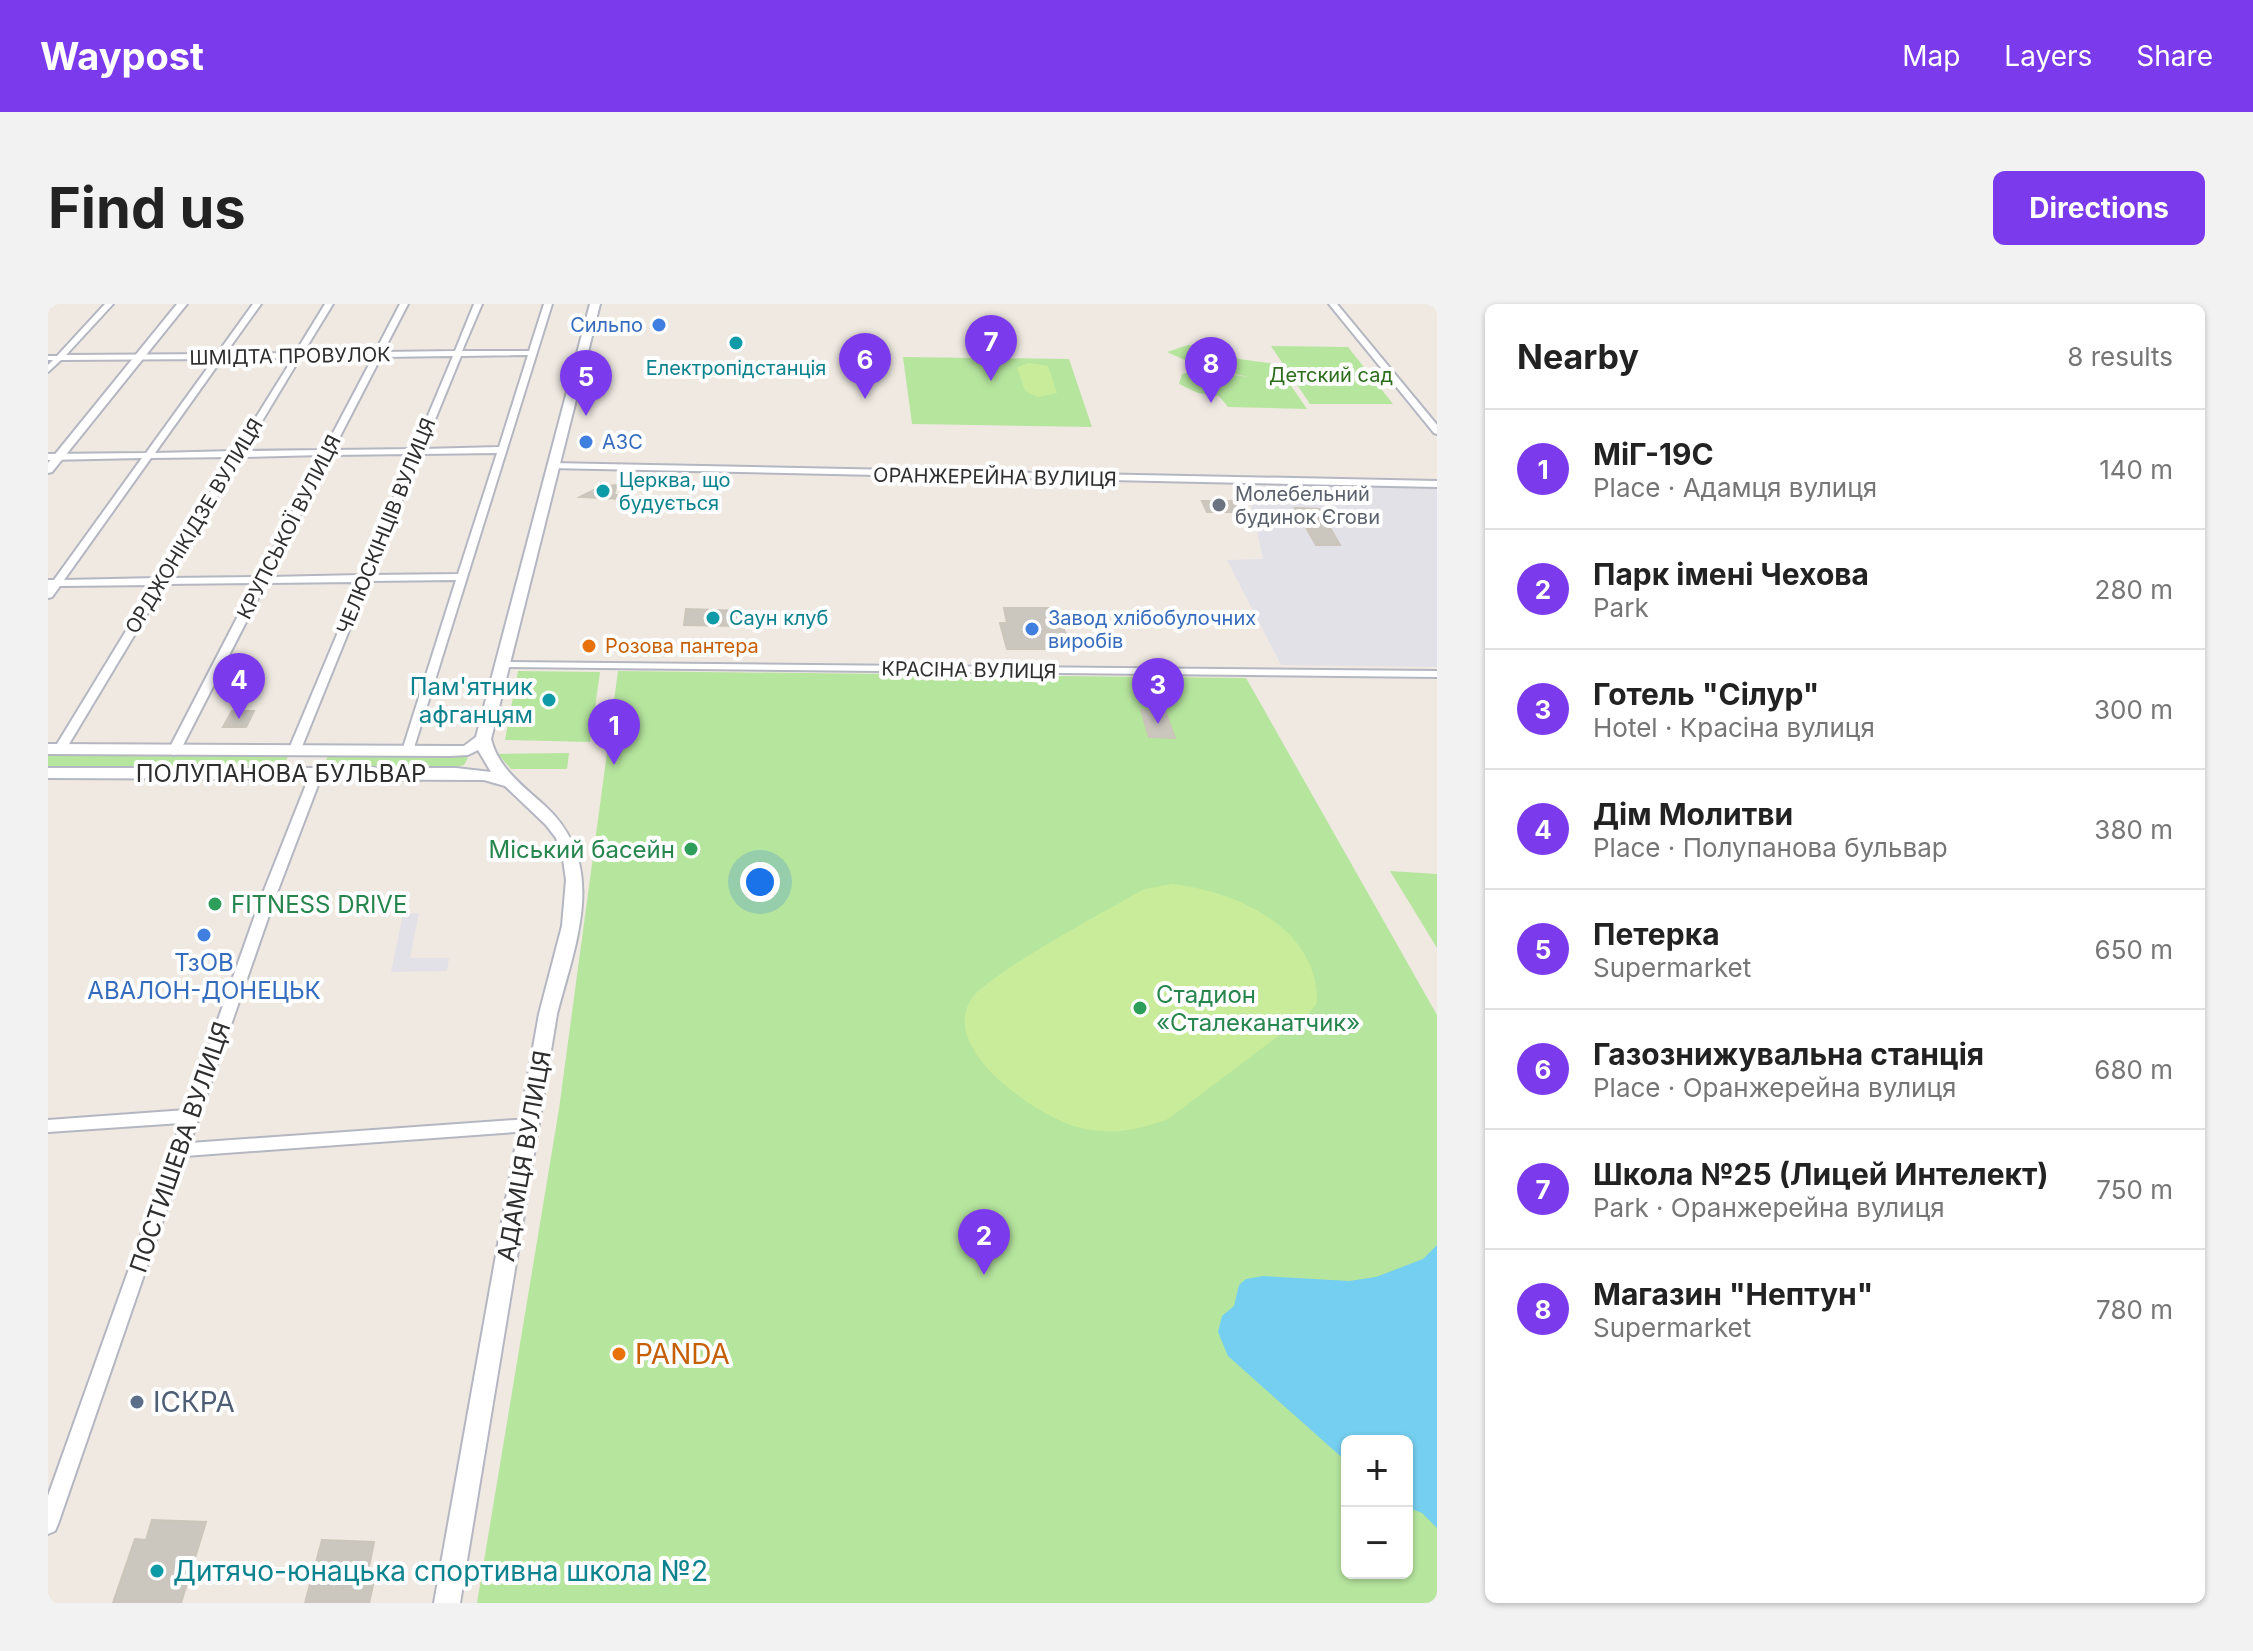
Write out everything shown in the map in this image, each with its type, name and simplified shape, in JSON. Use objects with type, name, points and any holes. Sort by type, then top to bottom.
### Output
[{"type":"street","points":[[48,370],[109,304]]},
{"type":"street","points":[[48,470],[53,456],[182,304]]},
{"type":"street","points":[[48,595],[52,583],[257,304]]},
{"type":"street","name":"ОРДЖОНІКІДЗЕ ВУЛИЦЯ","points":[[54,749],[329,304]]},
{"type":"street","name":"КРУПСЬКОЇ ВУЛИЦЯ","points":[[174,751],[404,304]]},
{"type":"street","name":"ЧЕЛЮСКІНЦІВ ВУЛИЦЯ","points":[[295,749],[478,304]]},
{"type":"street","points":[[408,751],[548,304]]},
{"type":"street","points":[[456,773],[483,762],[501,665],[595,304]]},
{"type":"street","points":[[1333,304],[1437,431]]},
{"type":"street","name":"ШМІДТА ПРОВУЛОК","points":[[48,358],[531,353]]},
{"type":"street","points":[[53,456],[501,450]]},
{"type":"street","name":"ОРАНЖЕРЕЙНА ВУЛИЦЯ","points":[[552,466],[1188,482],[1437,484]]},
{"type":"street","points":[[52,583],[461,577]]},
{"type":"street","name":"КРАСІНА ВУЛИЦЯ","points":[[501,665],[1437,674]]},
{"type":"street","name":"ПОЛУПАНОВА БУЛЬВАР","points":[[54,749],[408,751],[468,750],[484,746]]},
{"type":"street","name":"АДАМЦЯ ВУЛИЦЯ","points":[[447,1603],[529,1125],[574,887],[562,835],[512,784],[484,746]]},
{"type":"street","name":"ПОСТИШЕВА ВУЛИЦЯ","points":[[48,1524],[268,898],[317,772]]},
{"type":"street","name":"ПОЛУПАНОВА БУЛЬВАР","points":[[48,773],[456,773],[486,775],[512,784]]},
{"type":"street","points":[[48,1126],[191,1116]]},
{"type":"street","points":[[179,1150],[529,1125]]},
{"type":"shaded area","points":[[1247,486],[1437,487],[1437,667],[1281,665],[1227,560],[1263,559]]},
{"type":"shaded area","points":[[419,913],[410,958],[449,958],[447,971],[391,972],[403,914]]},
{"type":"green space","points":[[1188,345],[1213,345],[1239,359],[1276,364],[1307,409],[1228,407],[1219,396],[1198,393],[1179,384],[1182,374],[1197,370],[1249,377],[1200,367],[1167,352]]},
{"type":"green space","name":"Детский сад","points":[[1271,346],[1348,347],[1393,404],[1310,404]]},
{"type":"green space","points":[[903,357],[1069,359],[1092,427],[912,424]]},
{"type":"green space","points":[[1029,363],[1048,366],[1057,393],[1038,397],[1025,391],[1017,367]]},
{"type":"green space","points":[[518,671],[600,672],[590,742],[505,740]]},
{"type":"green space","points":[[618,671],[1246,678],[1437,1015],[1437,1603],[477,1603],[559,1109]]},
{"type":"green space","points":[[569,753],[567,769],[511,769],[498,754]]},
{"type":"green space","points":[[48,754],[288,756],[285,765],[276,768],[48,769]]},
{"type":"green space","points":[[329,754],[464,755],[468,758],[464,765],[448,769],[326,768],[323,766]]},
{"type":"green space","points":[[1390,871],[1437,874],[1437,948]]},
{"type":"green space","name":"Стадион «Сталеканатчик»","points":[[1172,884],[1222,895],[1246,905],[1289,934],[1304,953],[1314,976],[1317,1003],[1309,1013],[1168,1119],[1135,1129],[1112,1131],[1090,1130],[1061,1121],[1019,1096],[981,1061],[969,1041],[965,1021],[970,1001],[999,975],[1078,926],[1144,889]]},
{"type":"water","points":[[1437,1245],[1437,1528],[1422,1513],[1413,1509],[1413,1435],[1341,1435],[1341,1457],[1228,1356],[1218,1332],[1222,1316],[1234,1306],[1239,1285],[1246,1279],[1263,1276],[1349,1281],[1376,1277],[1423,1259]]},
{"type":"building","name":"Церква, що будується","points":[[617,485],[614,494],[624,499],[580,497],[600,487]]},
{"type":"building","name":"Молебельний будинок Єгови","points":[[1202,501],[1233,501],[1239,512],[1207,512]]},
{"type":"building","points":[[1295,508],[1319,509],[1340,545],[1316,545]]},
{"type":"building","name":"Завод хлібобулочних виробів","points":[[1004,608],[1055,608],[1072,649],[1007,649],[1000,623],[1007,623]]},
{"type":"building","name":"Саун клуб","points":[[686,609],[742,611],[741,626],[684,625]]},
{"type":"building","points":[[1141,710],[1165,711],[1175,738],[1149,737]]},
{"type":"building","points":[[232,711],[254,711],[246,727],[223,727]]},
{"type":"building","name":"Дитячо-юнацька спортивна школа №2","points":[[152,1520],[206,1522],[181,1603],[113,1603],[135,1539],[146,1540]]},
{"type":"building","points":[[322,1540],[374,1542],[368,1572],[376,1572],[369,1603],[305,1603]]},
{"type":"place","name":"Сильпо","points":[[659,325]]},
{"type":"place","name":"Електропідстанція","points":[[736,343]]},
{"type":"place","name":"Школа №25 (Лицей Интелект)","points":[[991,381]]},
{"type":"place","name":"Газознижувальна станція","points":[[865,399]]},
{"type":"place","name":"Магазин \"Нептун\"","points":[[1211,403]]},
{"type":"place","name":"Петерка","points":[[586,416]]},
{"type":"place","name":"АЗС","points":[[586,442]]},
{"type":"place","name":"Церква, що будується","points":[[603,491]]},
{"type":"place","name":"Молебельний будинок Єгови","points":[[1219,505]]},
{"type":"place","name":"Саун клуб","points":[[713,618]]},
{"type":"place","name":"Завод хлібобулочних виробів","points":[[1032,629]]},
{"type":"place","name":"Розова пантера","points":[[589,646]]},
{"type":"place","name":"Пам'ятник афганцям","points":[[549,700]]},
{"type":"place","name":"Дім Молитви","points":[[239,719]]},
{"type":"place","name":"Готель \"Сілур\"","points":[[1158,724]]},
{"type":"place","name":"МіГ-19С","points":[[614,765]]},
{"type":"place","name":"Міський басейн","points":[[691,849]]},
{"type":"place","name":"FITNESS DRIVE","points":[[215,904]]},
{"type":"place","name":"ТзОВ АВАЛОН-ДОНЕЦЬК","points":[[204,935]]},
{"type":"place","name":"Стадион «Сталеканатчик»","points":[[1140,1008]]},
{"type":"place","name":"Парк імені Чехова","points":[[984,1275]]},
{"type":"place","name":"PANDA","points":[[619,1354]]},
{"type":"place","name":"ІСКРА","points":[[137,1402]]},
{"type":"place","name":"Дитячо-юнацька спортивна школа №2","points":[[157,1571]]}]
